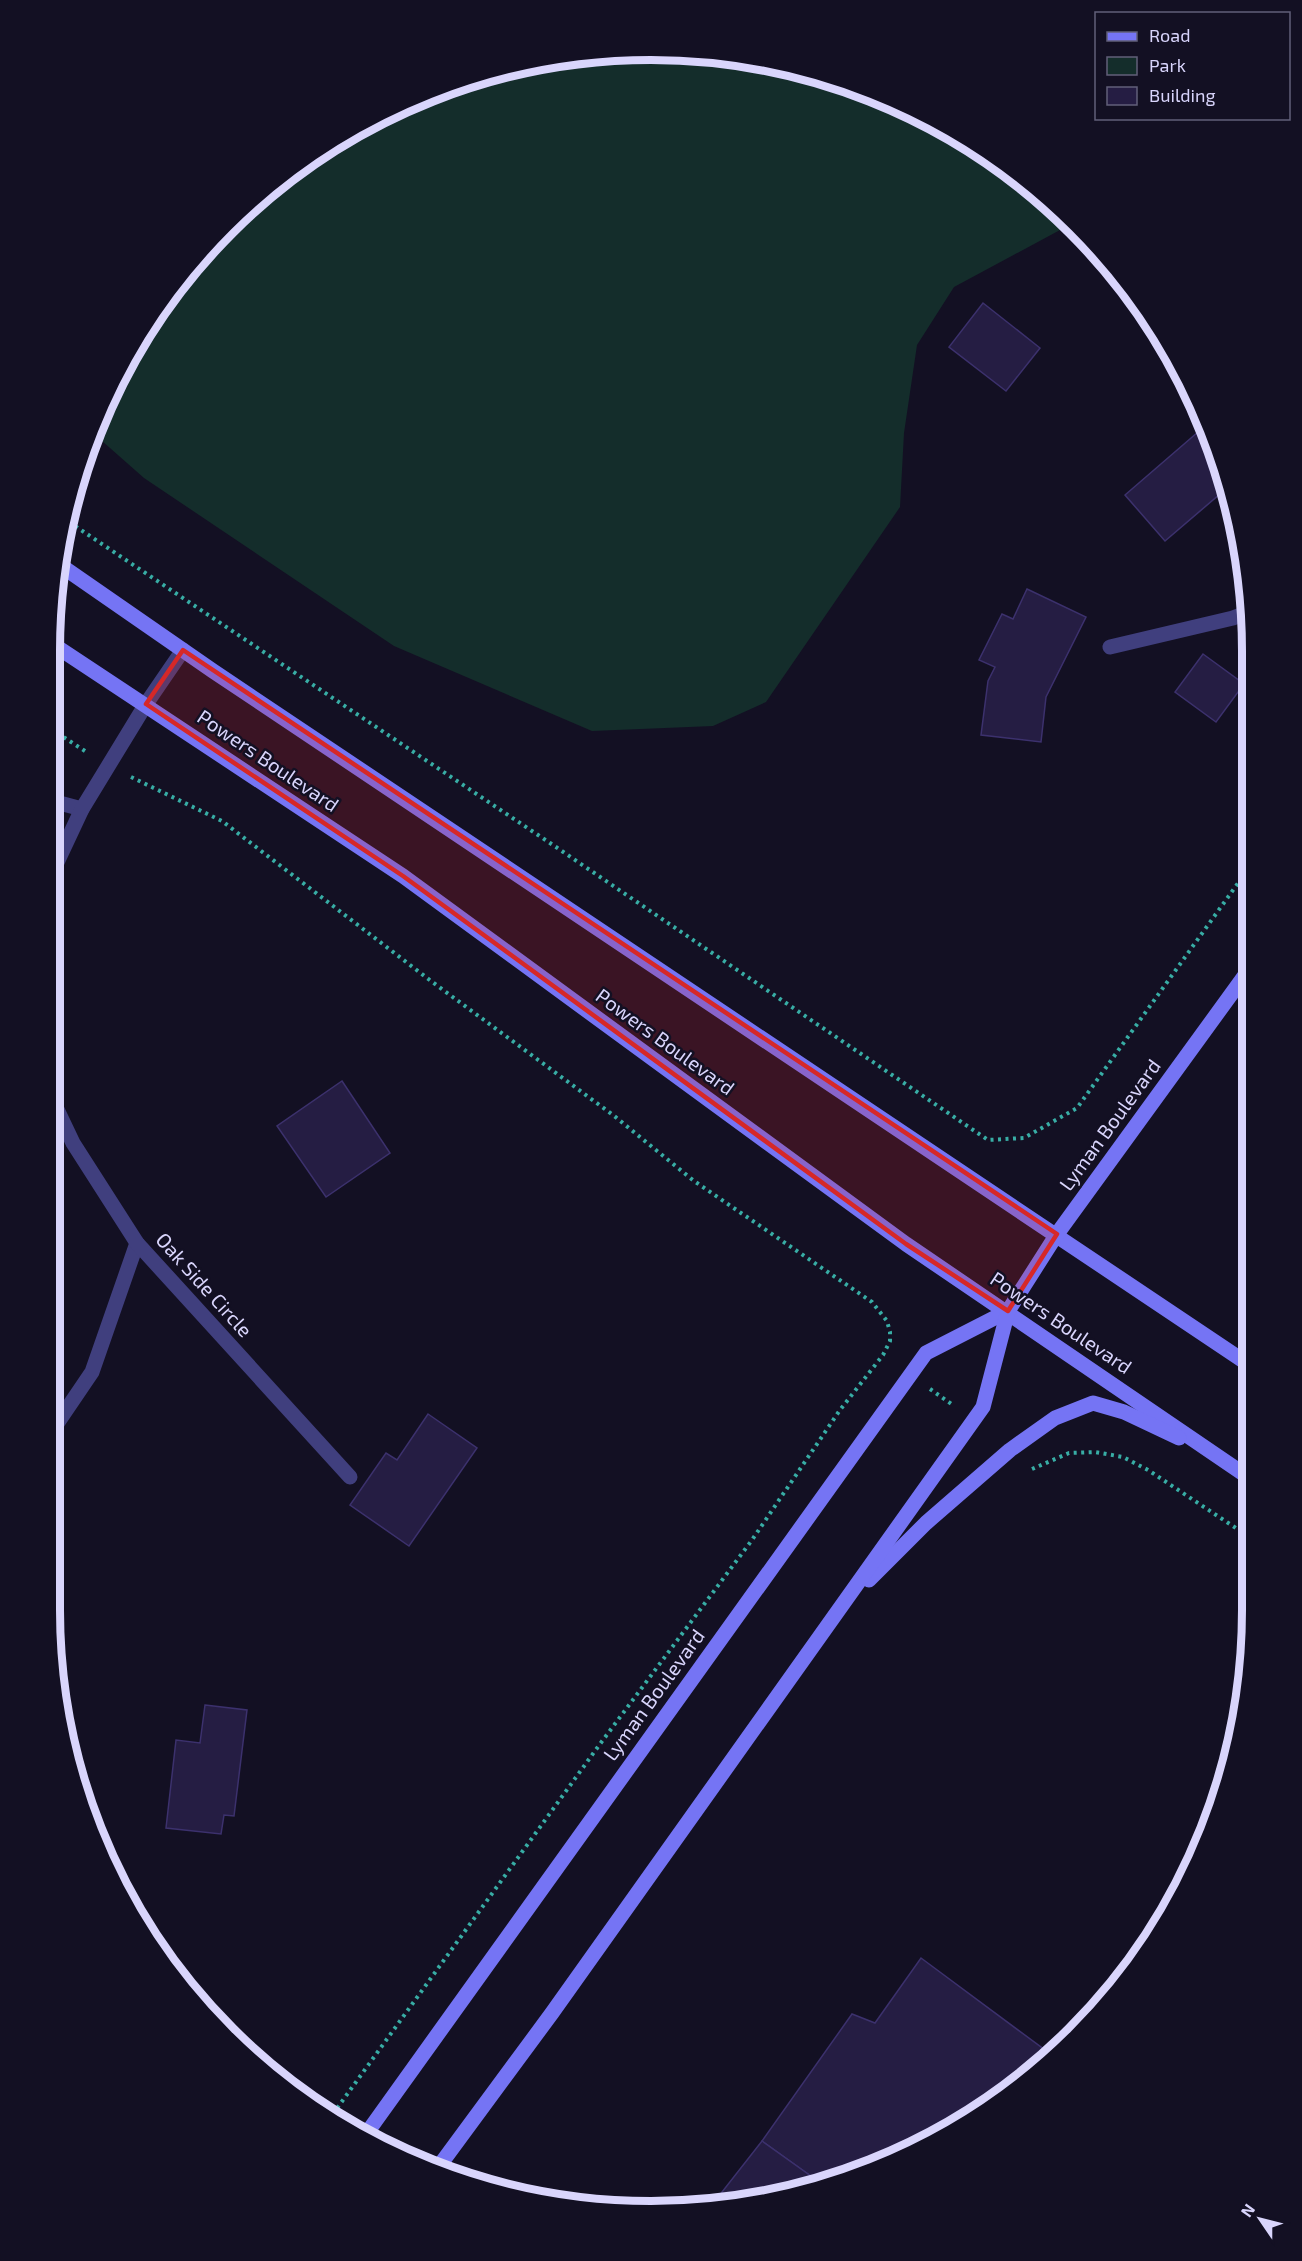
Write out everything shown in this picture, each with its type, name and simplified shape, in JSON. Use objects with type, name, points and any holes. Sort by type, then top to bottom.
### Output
[{"type":"main road","points":[[66,569],[183,650],[1242,1360]]},
{"type":"main road","name":"Powers Boulevard","points":[[60,649],[403,876],[906,1244],[1008,1311],[1242,1473]]},
{"type":"main road","name":"Lyman Boulevard","points":[[442,2163],[552,2013],[983,1407],[1008,1311],[1057,1234],[1242,979]]},
{"type":"main road","name":"Lyman Boulevard","points":[[369,2129],[926,1353],[1008,1311]]},
{"type":"main road","points":[[839,1610],[926,1523],[1010,1450],[1055,1418],[1093,1403],[1124,1412],[1217,1456]]},
{"type":"street","points":[[1110,647],[1241,615]]},
{"type":"street","points":[[60,856],[82,809],[146,704],[183,650]]},
{"type":"street","points":[[60,803],[82,809]]},
{"type":"street","name":"Oak Side Circle","points":[[60,1116],[73,1143],[137,1243],[350,1477]]},
{"type":"street","points":[[60,1419],[92,1372],[137,1243]]},
{"type":"path","points":[[74,525],[550,843],[988,1140],[1024,1138],[1077,1108],[1242,878]]},
{"type":"path","points":[[60,735],[108,767],[222,821],[431,981],[613,1115],[694,1181],[872,1302],[887,1321],[890,1332],[890,1341],[883,1355],[840,1410],[752,1540],[600,1744],[336,2110]]},
{"type":"path","points":[[1028,1470],[1069,1453],[1095,1452],[1123,1457],[1148,1470],[1242,1533]]},
{"type":"highlighted area","points":[[183,650],[1057,1234],[1008,1311],[906,1244],[403,876],[146,704]]},
{"type":"green space","points":[[651,60],[728,65],[804,80],[877,105],[946,139],[1011,182],[1064,228],[954,287],[917,345],[904,433],[900,507],[766,702],[713,726],[592,731],[394,646],[144,478],[100,439],[139,355],[182,291],[207,261],[233,233],[291,182],[356,139],[425,105],[498,80],[574,65]]},
{"type":"building","points":[[983,303],[1040,348],[1006,391],[949,347]]},
{"type":"building","points":[[1198,432],[1201,436],[1221,493],[1165,541],[1125,495]]},
{"type":"building","points":[[1027,589],[1086,617],[1046,697],[1041,742],[981,735],[988,681],[995,667],[979,660],[1002,614],[1013,619]]},
{"type":"building","points":[[1203,654],[1242,683],[1242,687],[1216,722],[1175,692]]},
{"type":"building","points":[[342,1081],[390,1153],[326,1197],[277,1126]]},
{"type":"building","points":[[428,1414],[477,1448],[409,1546],[350,1505],[386,1453],[397,1460]]},
{"type":"building","points":[[205,1705],[247,1710],[234,1816],[224,1815],[221,1834],[166,1828],[176,1740],[200,1743]]},
{"type":"building","points":[[921,1958],[1045,2050],[1011,2079],[946,2122],[877,2156],[814,2178],[762,2141],[852,2014],[875,2023]]},
{"type":"building","points":[[762,2141],[814,2178],[766,2190],[718,2197]]}]
